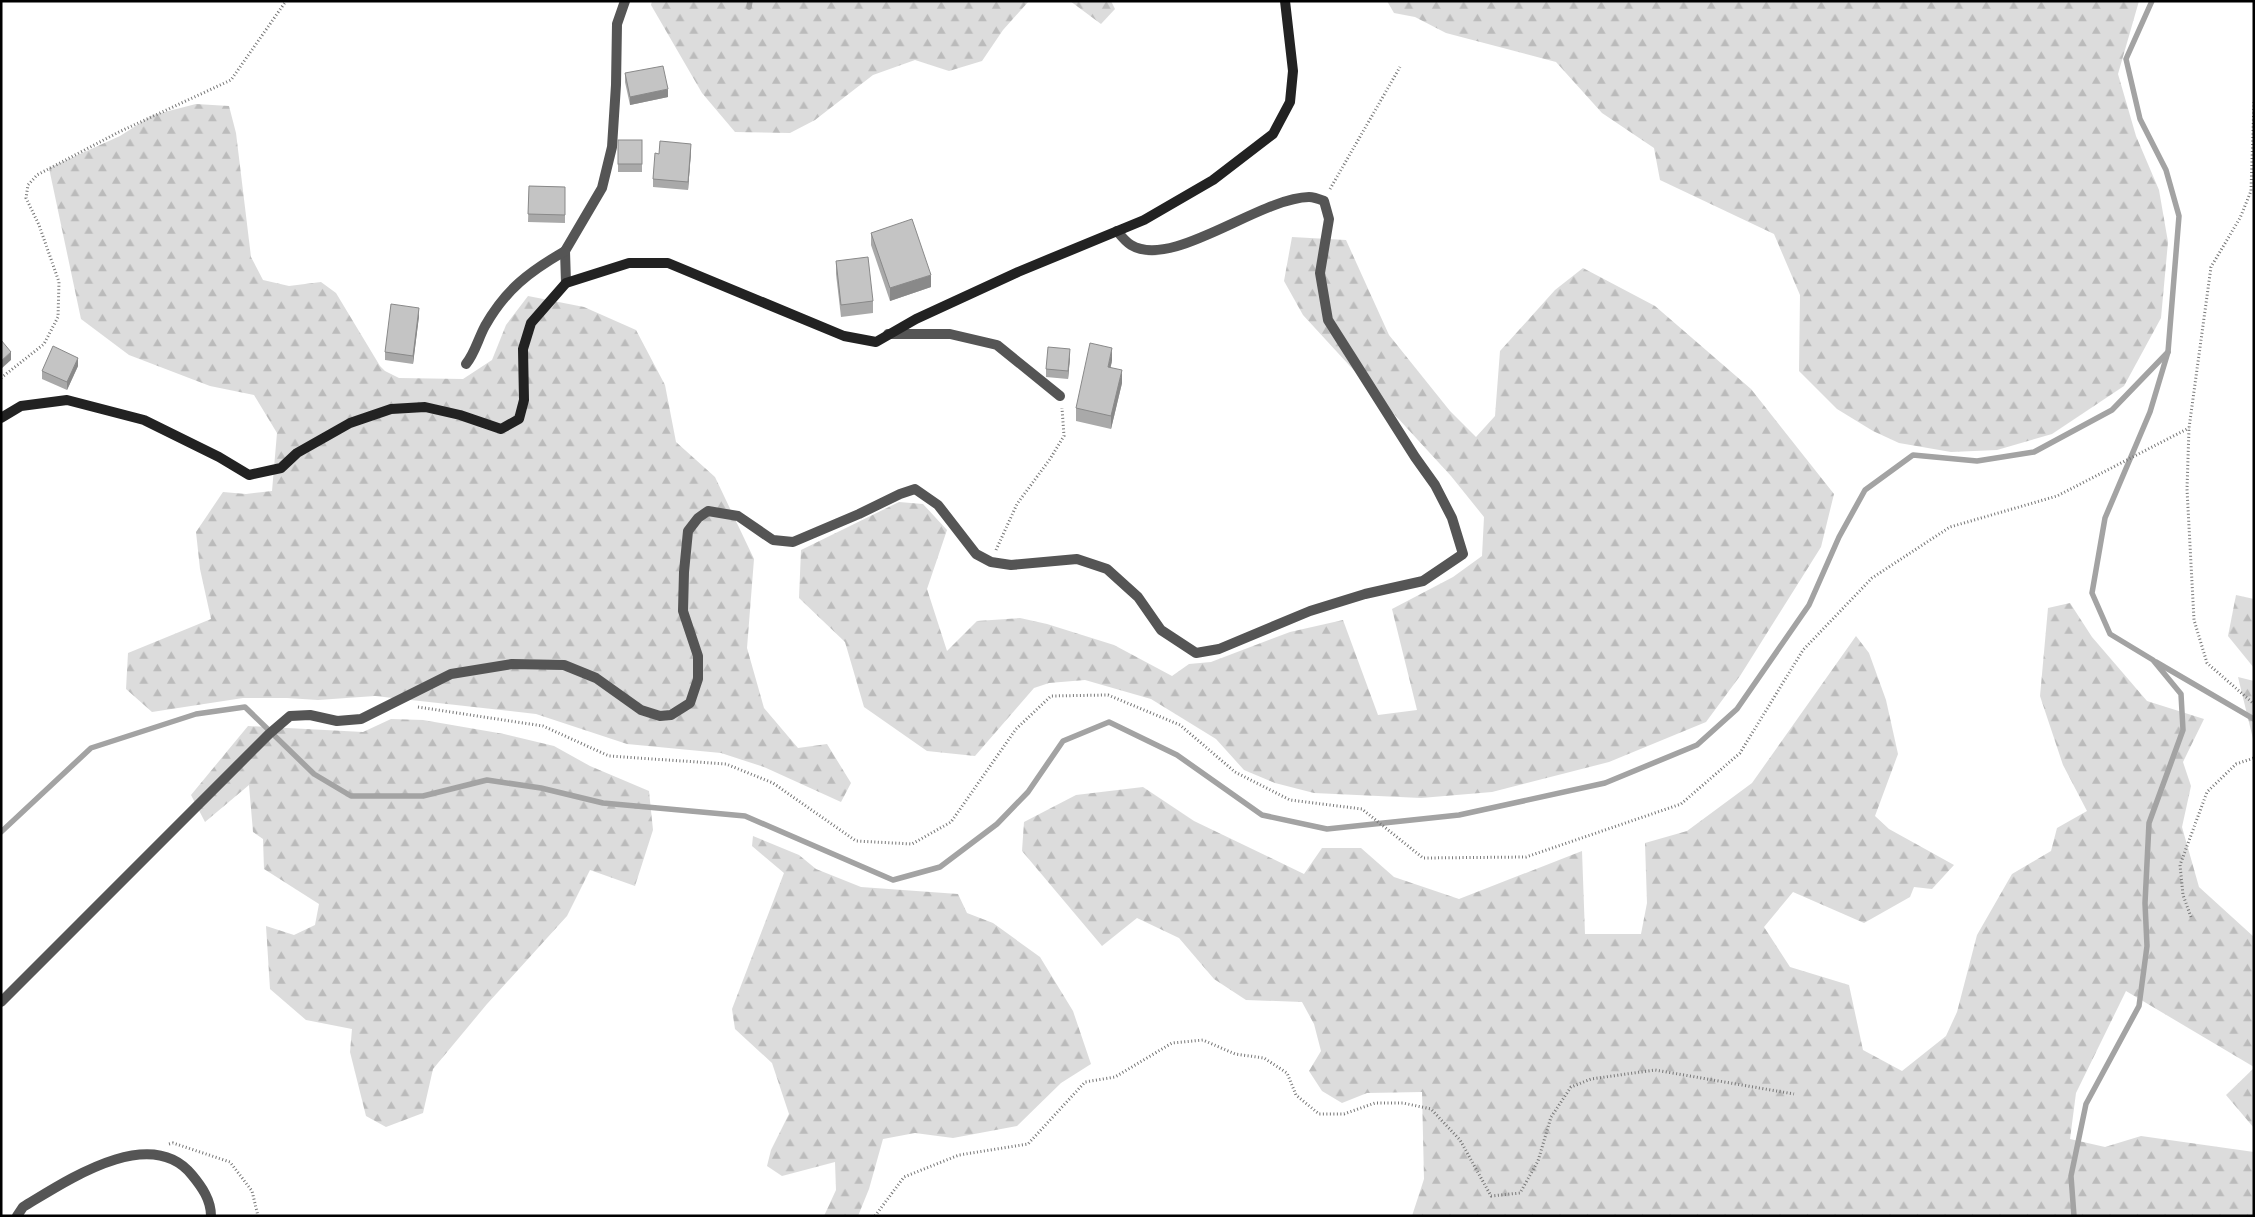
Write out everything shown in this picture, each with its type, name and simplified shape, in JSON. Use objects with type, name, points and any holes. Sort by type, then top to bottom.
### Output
[{"type":"street","points":[[466,364],[485,327],[507,293],[533,270],[565,251],[602,188],[612,147],[617,24],[625,1]]},
{"type":"street","points":[[1,418],[21,406],[67,400],[144,420],[219,457],[249,475],[281,468],[297,453],[350,423],[391,408],[425,407],[460,414],[501,429],[519,419],[524,400],[523,350],[532,323],[566,283],[629,263],[668,263],[844,336],[876,342],[887,334],[1018,272],[1144,220],[1213,180],[1273,134],[1290,102],[1291,94],[1293,71],[1285,1]]},
{"type":"street","points":[[1,1002],[269,734],[290,716],[310,715],[337,721],[361,719],[451,674],[512,664],[564,665],[596,678],[641,710],[660,716],[671,715],[690,703],[698,679],[698,656],[683,611],[684,572],[688,531],[698,518],[708,511],[738,516],[772,540],[793,542],[900,494],[915,490],[938,505],[976,554],[991,562],[1011,565],[1078,559],[1107,569],[1138,597],[1161,630],[1196,653],[1219,650],[1310,611],[1365,594],[1423,580],[1463,554],[1452,518],[1435,485],[1415,457],[1328,320],[1320,273],[1329,219],[1324,201],[1310,197],[1290,200],[1259,211],[1175,248],[1148,250],[1131,245],[1117,231]]},
{"type":"street","points":[[565,251],[566,283]]},
{"type":"street","points":[[887,334],[950,334],[997,345],[1060,396]]},
{"type":"street","points":[[18,1216],[23,1207],[85,1170],[136,1154],[158,1154],[185,1166],[202,1187],[211,1208],[212,1216]]},
{"type":"path","points":[[1,378],[44,344],[58,317],[59,282],[39,225],[26,198],[28,185],[37,175],[86,149],[231,80],[286,1]]},
{"type":"path","points":[[1324,201],[1400,67]]},
{"type":"path","points":[[2254,102],[2251,191],[2240,218],[2211,267],[2189,428],[2187,489],[2194,620],[2207,663],[2230,686],[2254,704]]},
{"type":"path","points":[[991,562],[1017,504],[1050,460],[1064,436],[1060,396]]},
{"type":"path","points":[[395,703],[543,726],[609,756],[726,764],[773,783],[856,840],[912,844],[951,822],[1016,729],[1051,696],[1108,695],[1180,725],[1235,772],[1290,800],[1362,809],[1423,858],[1526,857],[1681,804],[1740,753],[1803,650],[1872,578],[1950,527],[2057,496],[2189,428]]},
{"type":"path","points":[[2191,917],[2182,895],[2180,865],[2207,792],[2236,764],[2254,758]]},
{"type":"path","points":[[875,1216],[904,1177],[960,1155],[1028,1144],[1085,1082],[1115,1077],[1172,1043],[1203,1040],[1235,1054],[1264,1058],[1287,1073],[1296,1095],[1319,1114],[1344,1114],[1375,1103],[1403,1103],[1431,1109],[1460,1140],[1491,1196],[1520,1193],[1538,1161],[1551,1117],[1571,1087],[1591,1079],[1654,1070],[1794,1094]]},
{"type":"green space","points":[[652,1],[1029,1],[1003,30],[982,61],[949,71],[915,60],[873,75],[815,120],[790,133],[735,132],[702,93],[651,5]]},
{"type":"green space","points":[[1070,1],[1111,1],[1115,9],[1101,24]]},
{"type":"green space","points":[[1387,1],[2139,1],[2118,74],[2136,136],[2159,190],[2168,242],[2161,318],[2124,386],[2052,434],[1997,450],[1951,452],[1899,443],[1873,431],[1837,409],[1799,371],[1800,295],[1774,234],[1660,180],[1654,148],[1602,113],[1556,62],[1446,33],[1415,17],[1394,13]]},
{"type":"green space","points":[[196,104],[229,106],[236,133],[251,257],[263,280],[289,286],[321,282],[336,293],[380,366],[385,371],[399,378],[463,379],[492,360],[506,325],[528,296],[584,307],[636,330],[665,385],[676,442],[715,477],[754,559],[747,648],[764,708],[798,748],[827,744],[851,783],[841,802],[764,767],[721,753],[627,744],[536,714],[375,696],[318,700],[243,698],[152,712],[126,689],[128,653],[211,619],[200,569],[196,532],[223,492],[246,494],[272,491],[277,433],[254,395],[210,386],[129,355],[81,319],[49,168],[120,136],[153,115]]},
{"type":"green space","points":[[1292,237],[1346,240],[1389,335],[1450,411],[1476,437],[1495,416],[1500,351],[1555,290],[1583,268],[1655,306],[1751,389],[1834,494],[1821,547],[1740,676],[1706,722],[1609,762],[1492,792],[1421,798],[1314,793],[1275,783],[1244,770],[1216,739],[1151,699],[1085,680],[1049,683],[1034,688],[975,756],[927,751],[864,707],[845,642],[799,598],[801,550],[899,502],[923,504],[947,530],[927,589],[947,651],[977,621],[1020,618],[1047,624],[1114,645],[1172,676],[1189,664],[1211,662],[1290,632],[1343,620],[1378,715],[1417,710],[1392,609],[1453,577],[1482,556],[1484,517],[1451,476],[1303,315],[1284,281]]},
{"type":"green space","points":[[2236,595],[2254,599],[2254,668],[2228,636]]},
{"type":"green space","points":[[2070,603],[2092,637],[2147,701],[2204,719],[2183,762],[2191,786],[2182,827],[2199,887],[2254,937],[2254,1067],[2126,991],[2076,1093],[2070,1139],[2105,1147],[2141,1136],[2254,1152],[2254,1216],[1412,1216],[1424,1179],[1422,1092],[1367,1093],[1342,1103],[1322,1091],[1309,1071],[1321,1051],[1314,1024],[1302,1002],[1246,1000],[1214,979],[1179,938],[1137,918],[1102,946],[1022,851],[1024,822],[1076,795],[1143,787],[1194,821],[1304,874],[1322,848],[1361,848],[1394,877],[1459,899],[1582,851],[1585,934],[1641,934],[1647,903],[1645,843],[1687,831],[1752,783],[1856,636],[1869,653],[1886,700],[1898,754],[1875,816],[1889,829],[1954,865],[1932,889],[1914,887],[1910,897],[1864,923],[1793,892],[1764,927],[1790,967],[1849,985],[1863,1050],[1902,1071],[1946,1036],[1957,1012],[1977,935],[2012,874],[2051,851],[2057,828],[2087,811],[2063,765],[2040,696],[2048,608]]},
{"type":"green space","points":[[2238,677],[2254,681],[2254,743]]},
{"type":"green space","points":[[391,719],[423,720],[504,734],[554,746],[590,766],[649,791],[653,830],[635,886],[590,870],[567,916],[487,1004],[433,1069],[423,1113],[386,1127],[366,1116],[350,1052],[352,1029],[306,1020],[270,989],[266,926],[294,935],[315,925],[319,904],[264,869],[263,839],[253,832],[249,785],[205,822],[191,795],[248,726],[363,732]]},
{"type":"green space","points":[[753,836],[799,855],[816,869],[861,887],[958,894],[967,913],[993,923],[1040,957],[1073,1011],[1091,1064],[1061,1083],[1017,1126],[953,1138],[915,1133],[883,1139],[869,1189],[858,1216],[824,1216],[836,1190],[835,1162],[782,1176],[767,1166],[771,1150],[789,1114],[772,1063],[735,1029],[732,1009],[784,873],[752,846]]},
{"type":"green space","points":[[2254,1068],[2254,1128],[2226,1095]]},
{"type":"building","points":[[663,66],[668,89],[630,97],[625,73]]},
{"type":"building","points":[[618,140],[642,140],[642,164],[618,164]]},
{"type":"building","points":[[660,141],[691,144],[688,182],[653,179],[655,153],[659,154]]},
{"type":"building","points":[[529,186],[565,187],[565,215],[528,214]]},
{"type":"building","points":[[912,219],[931,275],[890,288],[871,233]]},
{"type":"building","points":[[868,257],[873,301],[841,305],[836,261]]},
{"type":"building","points":[[391,304],[419,308],[413,356],[385,352]]},
{"type":"building","points":[[1,340],[11,352],[1,361]]},
{"type":"building","points":[[1090,343],[1112,348],[1108,367],[1122,370],[1111,416],[1076,408]]},
{"type":"building","points":[[53,346],[78,358],[67,382],[42,371]]},
{"type":"building","points":[[1048,347],[1070,349],[1068,371],[1046,369]]},
{"type":"waterway","points":[[749,7],[750,1]]},
{"type":"waterway","points":[[2074,1216],[2071,1176],[2086,1104],[2139,1006],[2147,946],[2145,903],[2149,823],[2183,730],[2181,694],[2153,660],[2110,634],[2092,593],[2105,518],[2150,412],[2168,352],[2179,216],[2166,170],[2140,119],[2126,59],[2152,1]]},
{"type":"waterway","points":[[1,832],[91,748],[196,714],[245,707],[314,774],[351,796],[423,796],[487,780],[541,788],[603,803],[745,816],[893,880],[940,867],[997,824],[1028,792],[1063,741],[1109,722],[1177,755],[1262,815],[1327,829],[1459,815],[1605,783],[1697,745],[1737,709],[1809,605],[1839,537],[1865,490],[1913,455],[1977,461],[2034,452],[2112,410],[2168,352]]},
{"type":"waterway","points":[[2156,662],[2254,719]]}]
